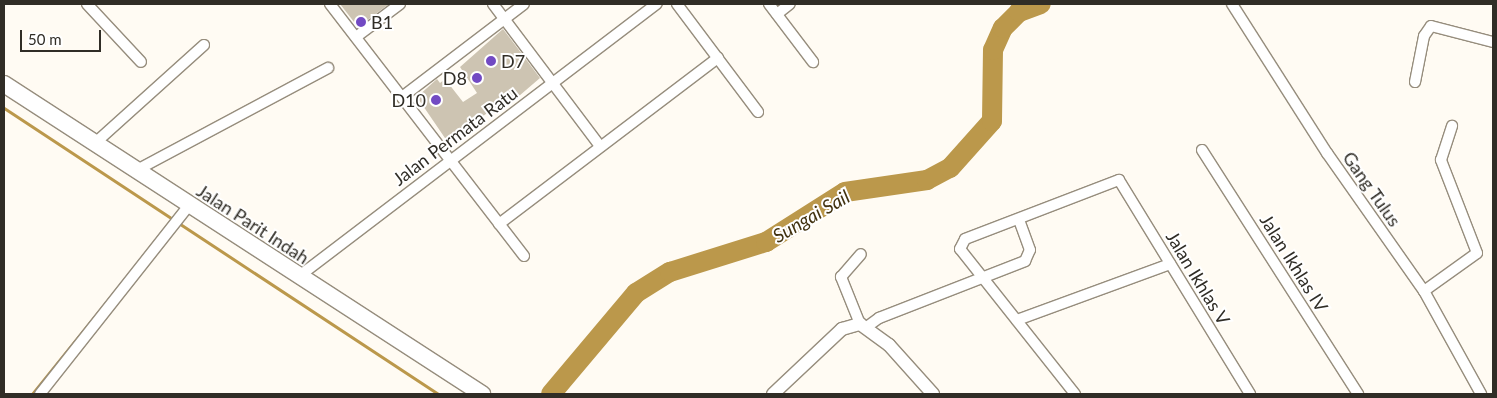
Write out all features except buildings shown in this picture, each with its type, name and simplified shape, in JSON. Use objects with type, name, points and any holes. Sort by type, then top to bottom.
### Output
[{"type":"main road","name":"Jalan Parit Indah","points":[[4,84],[135,171],[185,209],[298,277],[482,394]]},
{"type":"street","points":[[87,4],[141,62]]},
{"type":"street","points":[[330,4],[524,256]]},
{"type":"street","points":[[356,37],[400,4]]},
{"type":"street","points":[[493,4],[600,146]]},
{"type":"street","points":[[402,97],[524,4]]},
{"type":"street","name":"Jalan Permata Ratu","points":[[298,277],[657,4]]},
{"type":"street","points":[[677,4],[758,112]]},
{"type":"street","points":[[769,4],[813,62]]},
{"type":"street","points":[[776,14],[790,4]]},
{"type":"street","name":"Gang Tulus","points":[[1232,4],[1327,153],[1424,291],[1481,394]]},
{"type":"street","points":[[1416,82],[1424,36],[1431,26],[1493,42]]},
{"type":"street","points":[[94,144],[204,45]]},
{"type":"street","points":[[499,224],[718,58]]},
{"type":"street","points":[[135,171],[328,68]]},
{"type":"street","points":[[1424,291],[1477,253],[1441,160],[1452,126]]},
{"type":"street","name":"Jalan Ikhlas IV","points":[[1202,150],[1358,394]]},
{"type":"street","name":"Jalan Ikhlas V","points":[[1019,220],[1118,180],[1250,394]]},
{"type":"street","points":[[40,394],[167,236],[185,209]]},
{"type":"street","points":[[773,394],[842,328],[864,325],[879,318],[983,276],[1029,257],[1019,220],[962,242],[960,249],[983,276],[1075,394]]},
{"type":"street","points":[[862,254],[841,277],[864,325],[933,394]]},
{"type":"street","points":[[1017,320],[1170,264]]},
{"type":"waterway","name":"Sungai Sail","points":[[551,394],[636,293],[670,272],[766,242],[845,192],[927,180],[950,168],[992,121],[993,50],[1003,28],[1019,12],[1041,4]]},
{"type":"waterway","points":[[4,108],[438,394]]},
{"type":"waterway","points":[[32,394],[136,265]]},
{"type":"place","name":"B1","points":[[361,22]]},
{"type":"place","name":"D7","points":[[491,61]]},
{"type":"place","name":"D8","points":[[477,78]]},
{"type":"place","name":"D10","points":[[436,100]]}]
